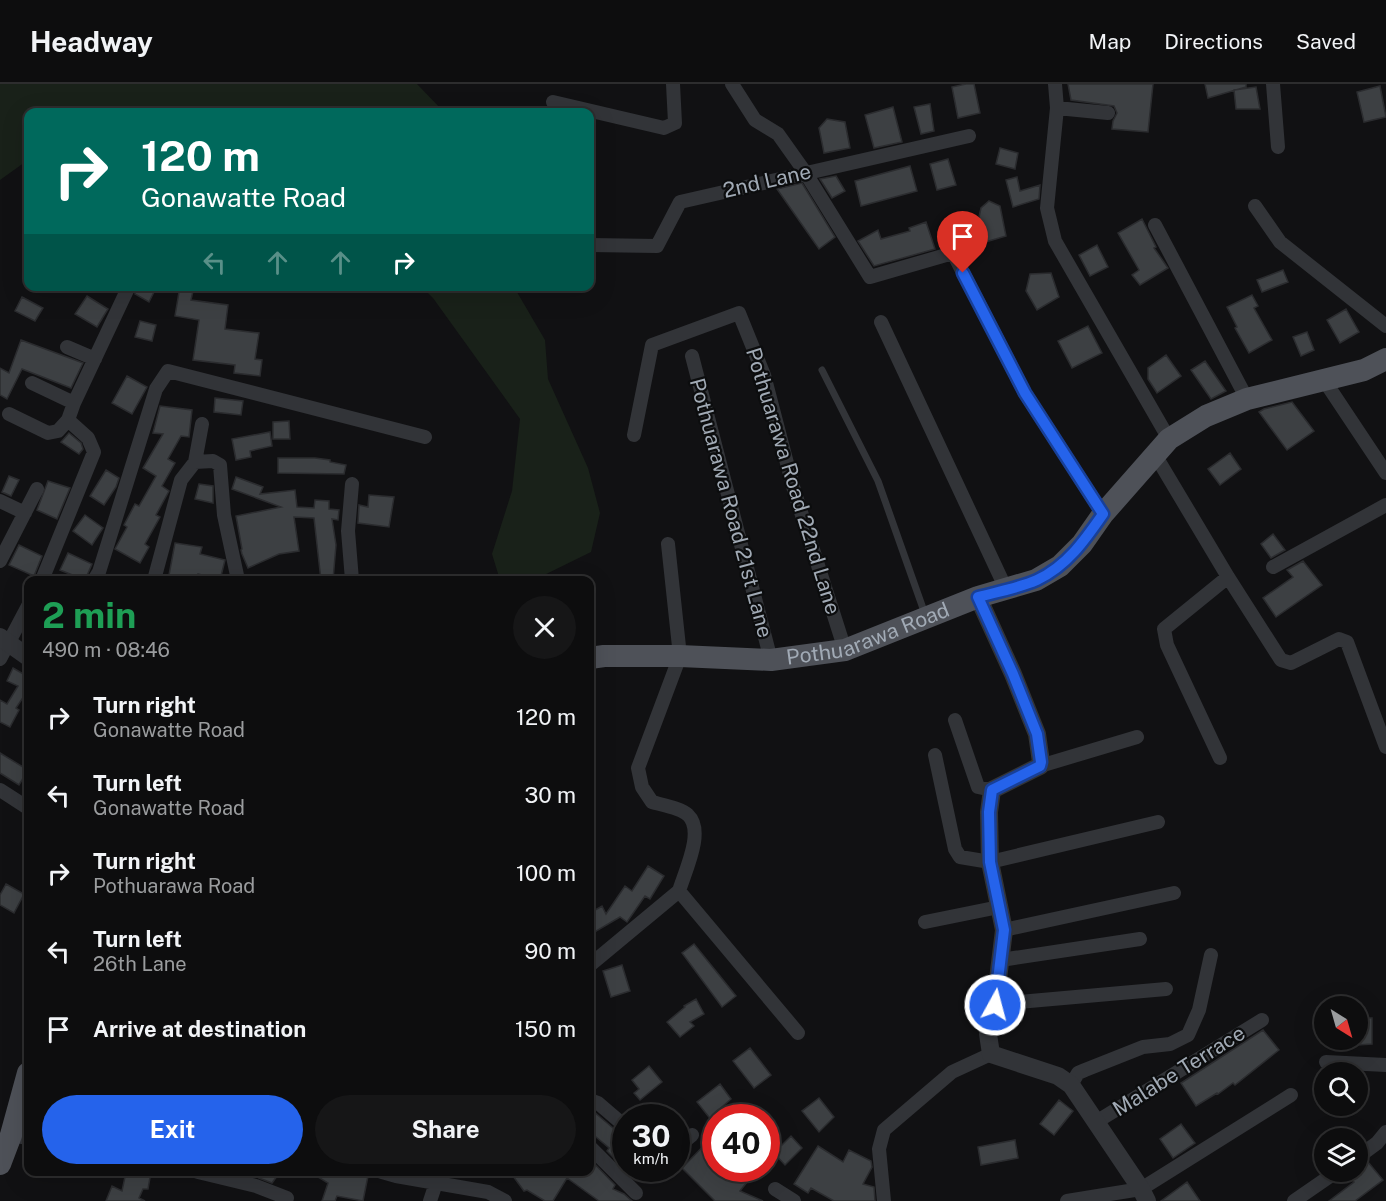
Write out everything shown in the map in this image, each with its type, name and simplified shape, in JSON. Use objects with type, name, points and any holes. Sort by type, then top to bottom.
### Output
[{"type":"main road","name":"Pothuarawa Road","points":[[594,658],[680,656],[771,660],[845,650],[978,597],[1036,580],[1060,566],[1082,544],[1103,514],[1162,446],[1206,416],[1247,399],[1364,370],[1386,359]]},
{"type":"main road","points":[[0,1164],[20,1136],[24,1104]]},
{"type":"street","points":[[594,112],[664,128],[675,123],[673,84]]},
{"type":"street","points":[[732,84],[755,120],[778,134],[805,172],[870,277],[953,253],[1025,393],[1103,514]]},
{"type":"street","points":[[1055,84],[1057,108],[1047,208],[1055,241],[1228,577],[1281,660],[1291,663],[1339,639],[1347,642],[1386,747]]},
{"type":"street","points":[[1274,84],[1278,147]]},
{"type":"street","points":[[553,102],[579,108]]},
{"type":"street","points":[[1057,108],[1108,113]]},
{"type":"street","name":"2nd Lane","points":[[594,245],[657,246],[680,202],[969,136]]},
{"type":"street","points":[[1255,206],[1280,242],[1386,326]]},
{"type":"street","points":[[1155,225],[1247,399]]},
{"type":"street","points":[[9,414],[48,433],[58,431],[68,420],[127,291]]},
{"type":"street","name":"Pothuarawa Road 22nd Lane","points":[[634,435],[652,345],[739,313],[764,375],[794,490],[845,650]]},
{"type":"street","points":[[881,322],[1006,589]]},
{"type":"street","points":[[67,346],[95,359]]},
{"type":"street","name":"Pothuarawa Road 21st Lane","points":[[692,356],[771,660]]},
{"type":"street","points":[[96,576],[156,390],[168,371],[425,437]]},
{"type":"street","points":[[1324,380],[1386,473]]},
{"type":"street","points":[[32,383],[74,403]]},
{"type":"street","points":[[44,576],[94,452],[88,438],[68,420]]},
{"type":"street","points":[[155,576],[181,480],[195,462],[202,424]]},
{"type":"street","points":[[195,462],[213,461],[220,465],[224,515],[237,576]]},
{"type":"street","points":[[352,484],[348,531],[352,576]]},
{"type":"street","points":[[0,561],[37,489]]},
{"type":"street","points":[[0,501],[25,513]]},
{"type":"street","points":[[1273,567],[1386,505]]},
{"type":"street","points":[[594,962],[679,891],[696,838],[695,826],[687,813],[652,802],[642,787],[638,768],[680,656],[668,544]]},
{"type":"street","points":[[1220,758],[1167,645],[1164,629],[1228,577]]},
{"type":"street","points":[[978,597],[1037,734],[1040,766]]},
{"type":"street","points":[[0,659],[5,640],[24,612]]},
{"type":"street","points":[[5,640],[24,654]]},
{"type":"street","points":[[954,720],[978,787],[992,790],[1040,766],[1137,737]]},
{"type":"street","points":[[935,755],[956,849],[960,857],[990,862],[1158,822]]},
{"type":"street","points":[[0,790],[24,805]]},
{"type":"street","points":[[991,1053],[988,1034],[995,1005],[1004,930],[990,862],[989,812],[992,790]]},
{"type":"street","points":[[679,891],[798,1033]]},
{"type":"street","points":[[1004,930],[1174,893]]},
{"type":"street","points":[[925,922],[999,907]]},
{"type":"street","points":[[1001,960],[1140,939]]},
{"type":"street","points":[[1071,1085],[1078,1073],[1085,1070],[1143,1047],[1170,1044],[1188,1035],[1199,1011],[1211,955]]},
{"type":"street","points":[[995,1005],[1166,989]]},
{"type":"street","name":"Malabe Terrace","points":[[1096,1122],[1262,1020]]},
{"type":"street","points":[[884,1201],[879,1149],[884,1130],[952,1072],[991,1053],[1058,1076],[1071,1085],[1144,1195]]},
{"type":"street","points":[[1368,1064],[1386,1065]]},
{"type":"street","points":[[1067,1201],[1144,1195],[1291,1095]]},
{"type":"street","points":[[594,1102],[612,1115]]},
{"type":"street","points":[[1368,1150],[1386,1132]]},
{"type":"street","points":[[594,1151],[636,1193]]},
{"type":"street","points":[[215,1176],[256,1186],[287,1198]]},
{"type":"street","points":[[396,1176],[488,1192],[505,1201]]},
{"type":"street","points":[[1294,1201],[1322,1182]]},
{"type":"street","points":[[430,1201],[436,1183]]},
{"type":"street","points":[[775,1189],[794,1201]]},
{"type":"lane","points":[[822,370],[878,482],[926,617]]},
{"type":"shaded area","points":[[0,84],[417,84],[440,108],[24,108],[24,163],[0,180]]},
{"type":"shaded area","points":[[426,291],[516,291],[545,340],[548,379],[588,468],[600,513],[591,552],[542,576],[499,576],[492,554],[512,491],[520,419]]},
{"type":"building","points":[[974,84],[980,113],[958,118],[952,87]]},
{"type":"building","points":[[1068,84],[1153,84],[1148,132],[1112,129],[1117,113],[1114,106],[1071,100]]},
{"type":"building","points":[[1205,84],[1246,84],[1246,87],[1208,98]]},
{"type":"building","points":[[1380,86],[1386,117],[1364,122],[1357,92]]},
{"type":"building","points":[[1256,87],[1260,109],[1236,109],[1234,90]]},
{"type":"building","points":[[930,104],[934,131],[921,134],[914,107]]},
{"type":"building","points":[[893,107],[902,142],[874,148],[865,115]]},
{"type":"building","points":[[827,119],[845,122],[850,148],[824,153],[819,128]]},
{"type":"building","points":[[1000,148],[1018,153],[1015,169],[996,164]]},
{"type":"building","points":[[948,159],[956,185],[937,190],[930,164]]},
{"type":"building","points":[[910,166],[917,191],[861,206],[855,181]]},
{"type":"building","points":[[836,176],[845,191],[832,198],[820,179]]},
{"type":"building","points":[[1017,177],[1020,191],[1040,185],[1039,199],[1013,207],[1006,180]]},
{"type":"building","points":[[802,183],[835,237],[819,249],[777,189]]},
{"type":"building","points":[[989,201],[1000,206],[1006,236],[982,243],[978,228],[984,226],[979,217],[981,208]]},
{"type":"building","points":[[1142,219],[1156,247],[1154,248],[1168,268],[1140,285],[1132,275],[1139,270],[1118,233]]},
{"type":"building","points":[[926,222],[935,249],[874,266],[858,241],[878,230],[881,239],[910,231],[909,228]]},
{"type":"building","points":[[1097,245],[1108,267],[1090,276],[1079,255]]},
{"type":"building","points":[[1283,270],[1288,282],[1262,292],[1257,280]]},
{"type":"building","points":[[1051,273],[1059,297],[1037,310],[1026,291],[1030,274]]},
{"type":"building","points":[[136,291],[154,291],[149,302],[135,294]]},
{"type":"building","points":[[179,291],[193,291],[191,300],[228,305],[225,329],[259,333],[255,359],[262,360],[260,376],[234,373],[235,365],[193,360],[199,320],[175,316]]},
{"type":"building","points":[[1252,295],[1258,306],[1254,308],[1272,340],[1249,353],[1235,328],[1237,327],[1227,307]]},
{"type":"building","points":[[87,296],[108,309],[97,327],[75,314]]},
{"type":"building","points":[[22,297],[43,308],[35,321],[15,311]]},
{"type":"building","points":[[1346,309],[1359,332],[1340,343],[1327,320]]},
{"type":"building","points":[[140,321],[156,325],[152,341],[135,337]]},
{"type":"building","points":[[1088,326],[1102,353],[1072,368],[1058,341]]},
{"type":"building","points":[[1307,332],[1314,350],[1301,356],[1293,337]]},
{"type":"building","points":[[21,340],[83,363],[71,388],[22,369],[7,399],[0,395],[0,368],[9,373]]},
{"type":"building","points":[[1166,355],[1181,376],[1157,393],[1148,379],[1148,368]]},
{"type":"building","points":[[1205,361],[1226,391],[1211,399],[1191,370]]},
{"type":"building","points":[[127,376],[147,387],[132,414],[112,403]]},
{"type":"building","points":[[215,398],[243,401],[241,415],[214,412]]},
{"type":"building","points":[[1292,402],[1314,431],[1287,450],[1259,412]]},
{"type":"building","points":[[160,406],[192,410],[189,437],[181,436],[168,459],[175,463],[162,486],[169,491],[156,515],[160,517],[145,544],[149,547],[140,563],[115,549],[127,527],[124,525],[135,504],[139,506],[156,476],[143,468],[163,434],[153,433]]},
{"type":"building","points":[[289,421],[290,439],[273,439],[273,422]]},
{"type":"building","points":[[270,432],[272,446],[250,451],[251,457],[236,460],[232,439]]},
{"type":"building","points":[[69,433],[81,443],[83,449],[79,454],[61,442]]},
{"type":"building","points":[[1230,453],[1241,469],[1220,485],[1208,469]]},
{"type":"building","points":[[278,458],[315,458],[346,465],[344,474],[278,473]]},
{"type":"building","points":[[106,470],[119,478],[104,505],[90,496]]},
{"type":"building","points":[[9,476],[19,480],[11,496],[2,492]]},
{"type":"building","points":[[236,477],[263,487],[260,494],[295,490],[297,507],[314,508],[315,500],[329,501],[329,509],[339,510],[338,520],[332,519],[336,545],[333,576],[321,576],[314,518],[294,517],[299,551],[279,554],[248,568],[241,550],[236,516],[281,507],[232,489]]},
{"type":"building","points":[[48,481],[70,488],[57,519],[37,510]]},
{"type":"building","points":[[199,484],[213,486],[213,503],[195,499]]},
{"type":"building","points":[[369,495],[394,497],[389,527],[358,523],[359,505],[368,507]]},
{"type":"building","points":[[85,515],[103,528],[92,545],[73,531]]},
{"type":"building","points":[[1273,534],[1285,550],[1271,558],[1261,544]]},
{"type":"building","points":[[175,543],[202,547],[200,554],[225,560],[221,576],[169,575]]},
{"type":"building","points":[[19,545],[42,556],[34,576],[9,565]]},
{"type":"building","points":[[68,553],[92,564],[87,576],[75,576],[60,570]]},
{"type":"building","points":[[1303,561],[1322,585],[1276,617],[1263,598],[1293,577],[1287,570]]},
{"type":"building","points":[[13,668],[24,674],[24,696],[16,708],[19,710],[10,727],[0,722],[0,700],[7,704],[18,686],[7,681]]},
{"type":"building","points":[[0,753],[24,768],[24,777],[19,785],[0,773]]},
{"type":"building","points":[[648,866],[664,876],[650,899],[645,896],[627,922],[620,917],[594,932],[594,911],[602,906],[606,914],[625,886],[632,891]]},
{"type":"building","points":[[6,884],[24,894],[14,913],[0,905],[0,895]]},
{"type":"building","points":[[694,944],[736,996],[722,1007],[682,953]]},
{"type":"building","points":[[622,965],[630,991],[611,997],[603,971]]},
{"type":"building","points":[[696,999],[704,1014],[690,1022],[694,1026],[680,1037],[667,1022],[684,1006]]},
{"type":"building","points":[[1368,1018],[1372,1018],[1372,1044],[1368,1044]]},
{"type":"building","points":[[1263,1030],[1279,1050],[1235,1085],[1233,1083],[1196,1106],[1181,1083]]},
{"type":"building","points":[[750,1048],[771,1075],[754,1088],[733,1061]]},
{"type":"building","points":[[649,1066],[662,1082],[640,1100],[634,1093],[639,1089],[632,1080]]},
{"type":"building","points":[[720,1084],[731,1099],[725,1104],[702,1104],[702,1108],[697,1102]]},
{"type":"building","points":[[819,1098],[834,1117],[819,1132],[802,1111]]},
{"type":"building","points":[[1059,1100],[1073,1111],[1054,1135],[1040,1124]]},
{"type":"building","points":[[594,1112],[612,1127],[612,1156],[607,1151],[609,1148],[594,1135]]},
{"type":"building","points":[[1181,1124],[1195,1143],[1173,1158],[1160,1139]]},
{"type":"building","points":[[791,1136],[802,1148],[785,1165],[780,1160],[780,1143],[782,1145]]},
{"type":"building","points":[[1015,1140],[1018,1158],[981,1165],[978,1147]]},
{"type":"building","points":[[818,1146],[843,1162],[849,1150],[871,1161],[872,1167],[863,1184],[874,1187],[875,1201],[834,1201],[811,1188],[808,1193],[794,1184]]},
{"type":"building","points":[[702,1147],[702,1182],[747,1182],[740,1191],[763,1201],[715,1201],[690,1176],[690,1160]]},
{"type":"building","points":[[1368,1162],[1383,1180],[1355,1201],[1329,1201],[1354,1182],[1368,1182]]},
{"type":"building","points":[[594,1163],[615,1185],[613,1189],[632,1201],[599,1201],[567,1178],[553,1201],[545,1201],[527,1190],[524,1191],[513,1176],[594,1176]]},
{"type":"building","points":[[125,1176],[150,1176],[148,1189],[143,1189],[139,1198],[145,1201],[106,1201],[112,1186],[122,1191]]},
{"type":"building","points":[[256,1176],[277,1176],[272,1183]]},
{"type":"building","points":[[317,1176],[368,1176],[363,1201],[337,1196],[335,1201],[322,1201],[328,1183]]},
{"type":"building","points":[[1187,1182],[1200,1201],[1161,1201]]},
{"type":"route","points":[[963,273],[1025,393],[1103,514],[1082,544],[1060,566],[1036,580],[978,597],[1037,734],[1041,762],[1040,766],[992,790],[989,812],[990,862],[1004,930],[995,1005]]}]
